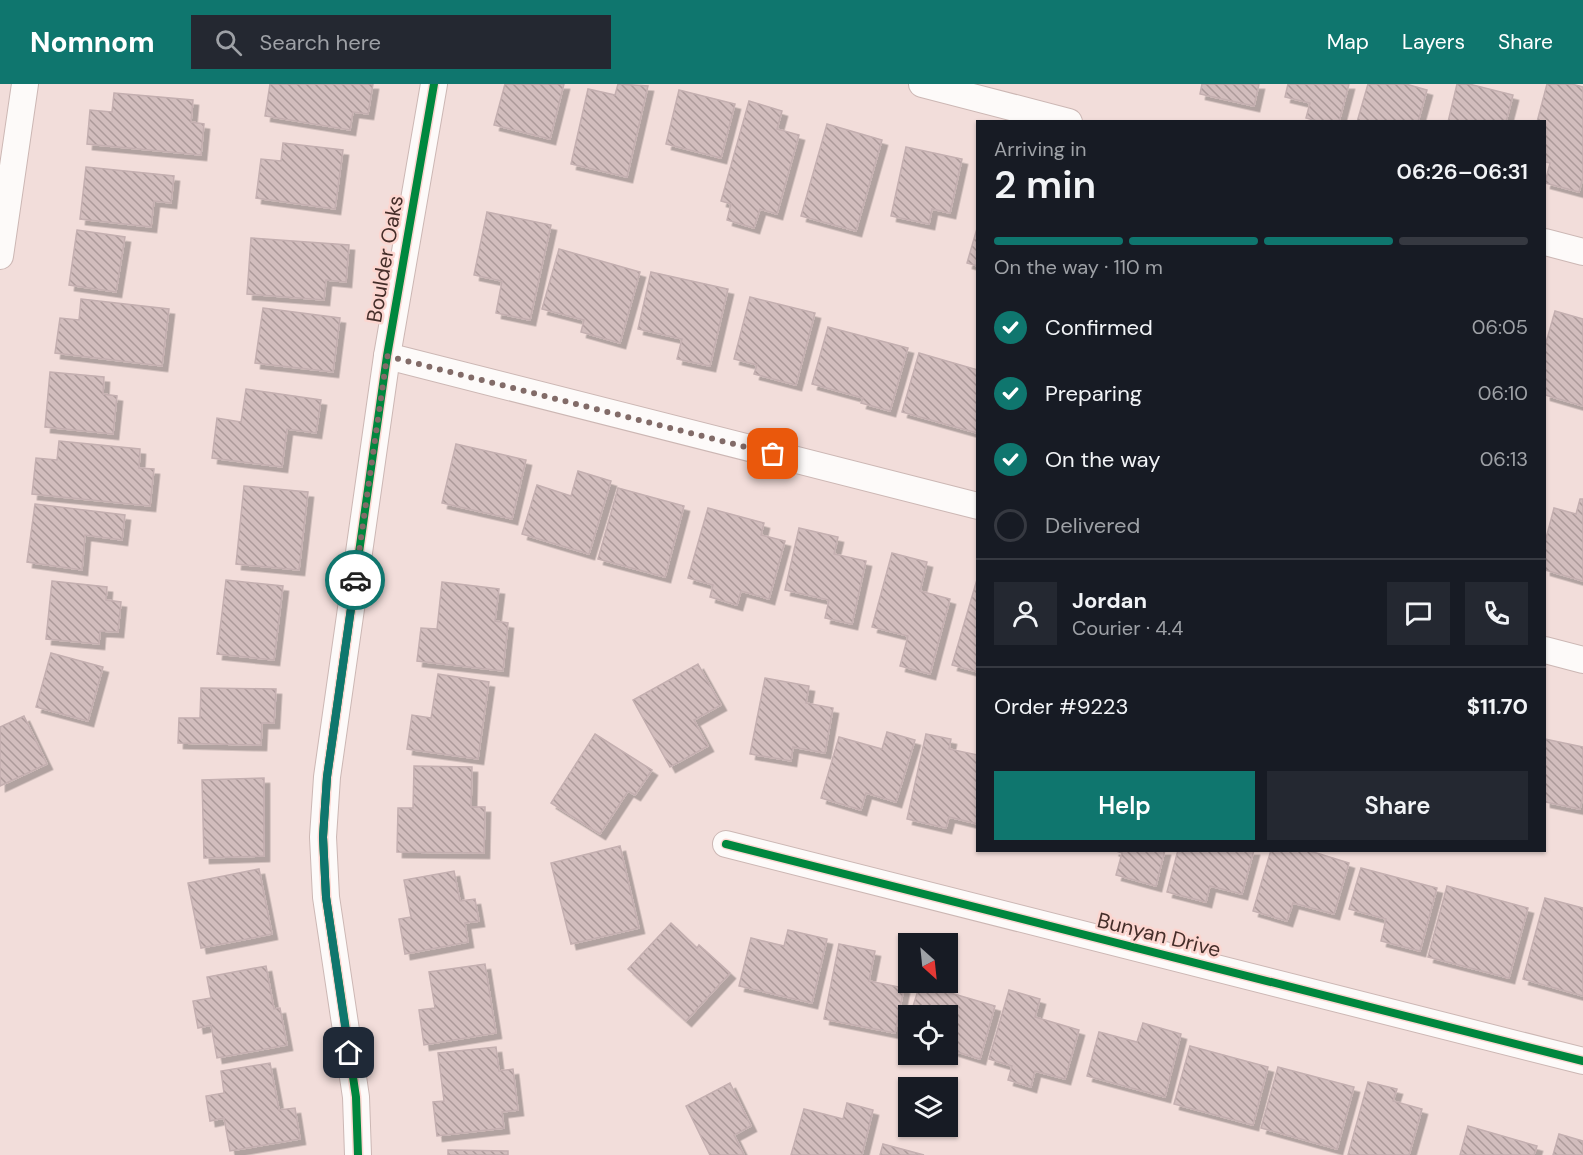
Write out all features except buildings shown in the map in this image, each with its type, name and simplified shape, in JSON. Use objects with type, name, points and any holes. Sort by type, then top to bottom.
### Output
[{"type":"street","points":[[0,256],[25,84]]},
{"type":"street","name":"Boulder Oaks","points":[[358,1155],[356,1097],[326,897],[323,837],[327,777],[387,356],[434,84]]},
{"type":"street","points":[[922,84],[1061,120]]},
{"type":"street","points":[[1546,242],[1583,252]]},
{"type":"street","points":[[387,356],[976,505]]},
{"type":"street","points":[[1546,650],[1583,660]]},
{"type":"street","name":"Bunyan Drive","points":[[726,844],[1583,1061]]},
{"type":"cycle path","points":[[358,1155],[356,1097],[326,897],[323,837],[327,777],[387,356],[434,84]]},
{"type":"cycle path","points":[[726,844],[1583,1061]]},
{"type":"way so far","points":[[355,580],[387,356],[773,454]]},
{"type":"route","points":[[349,1053],[326,897],[323,837],[327,777],[355,580]]}]
